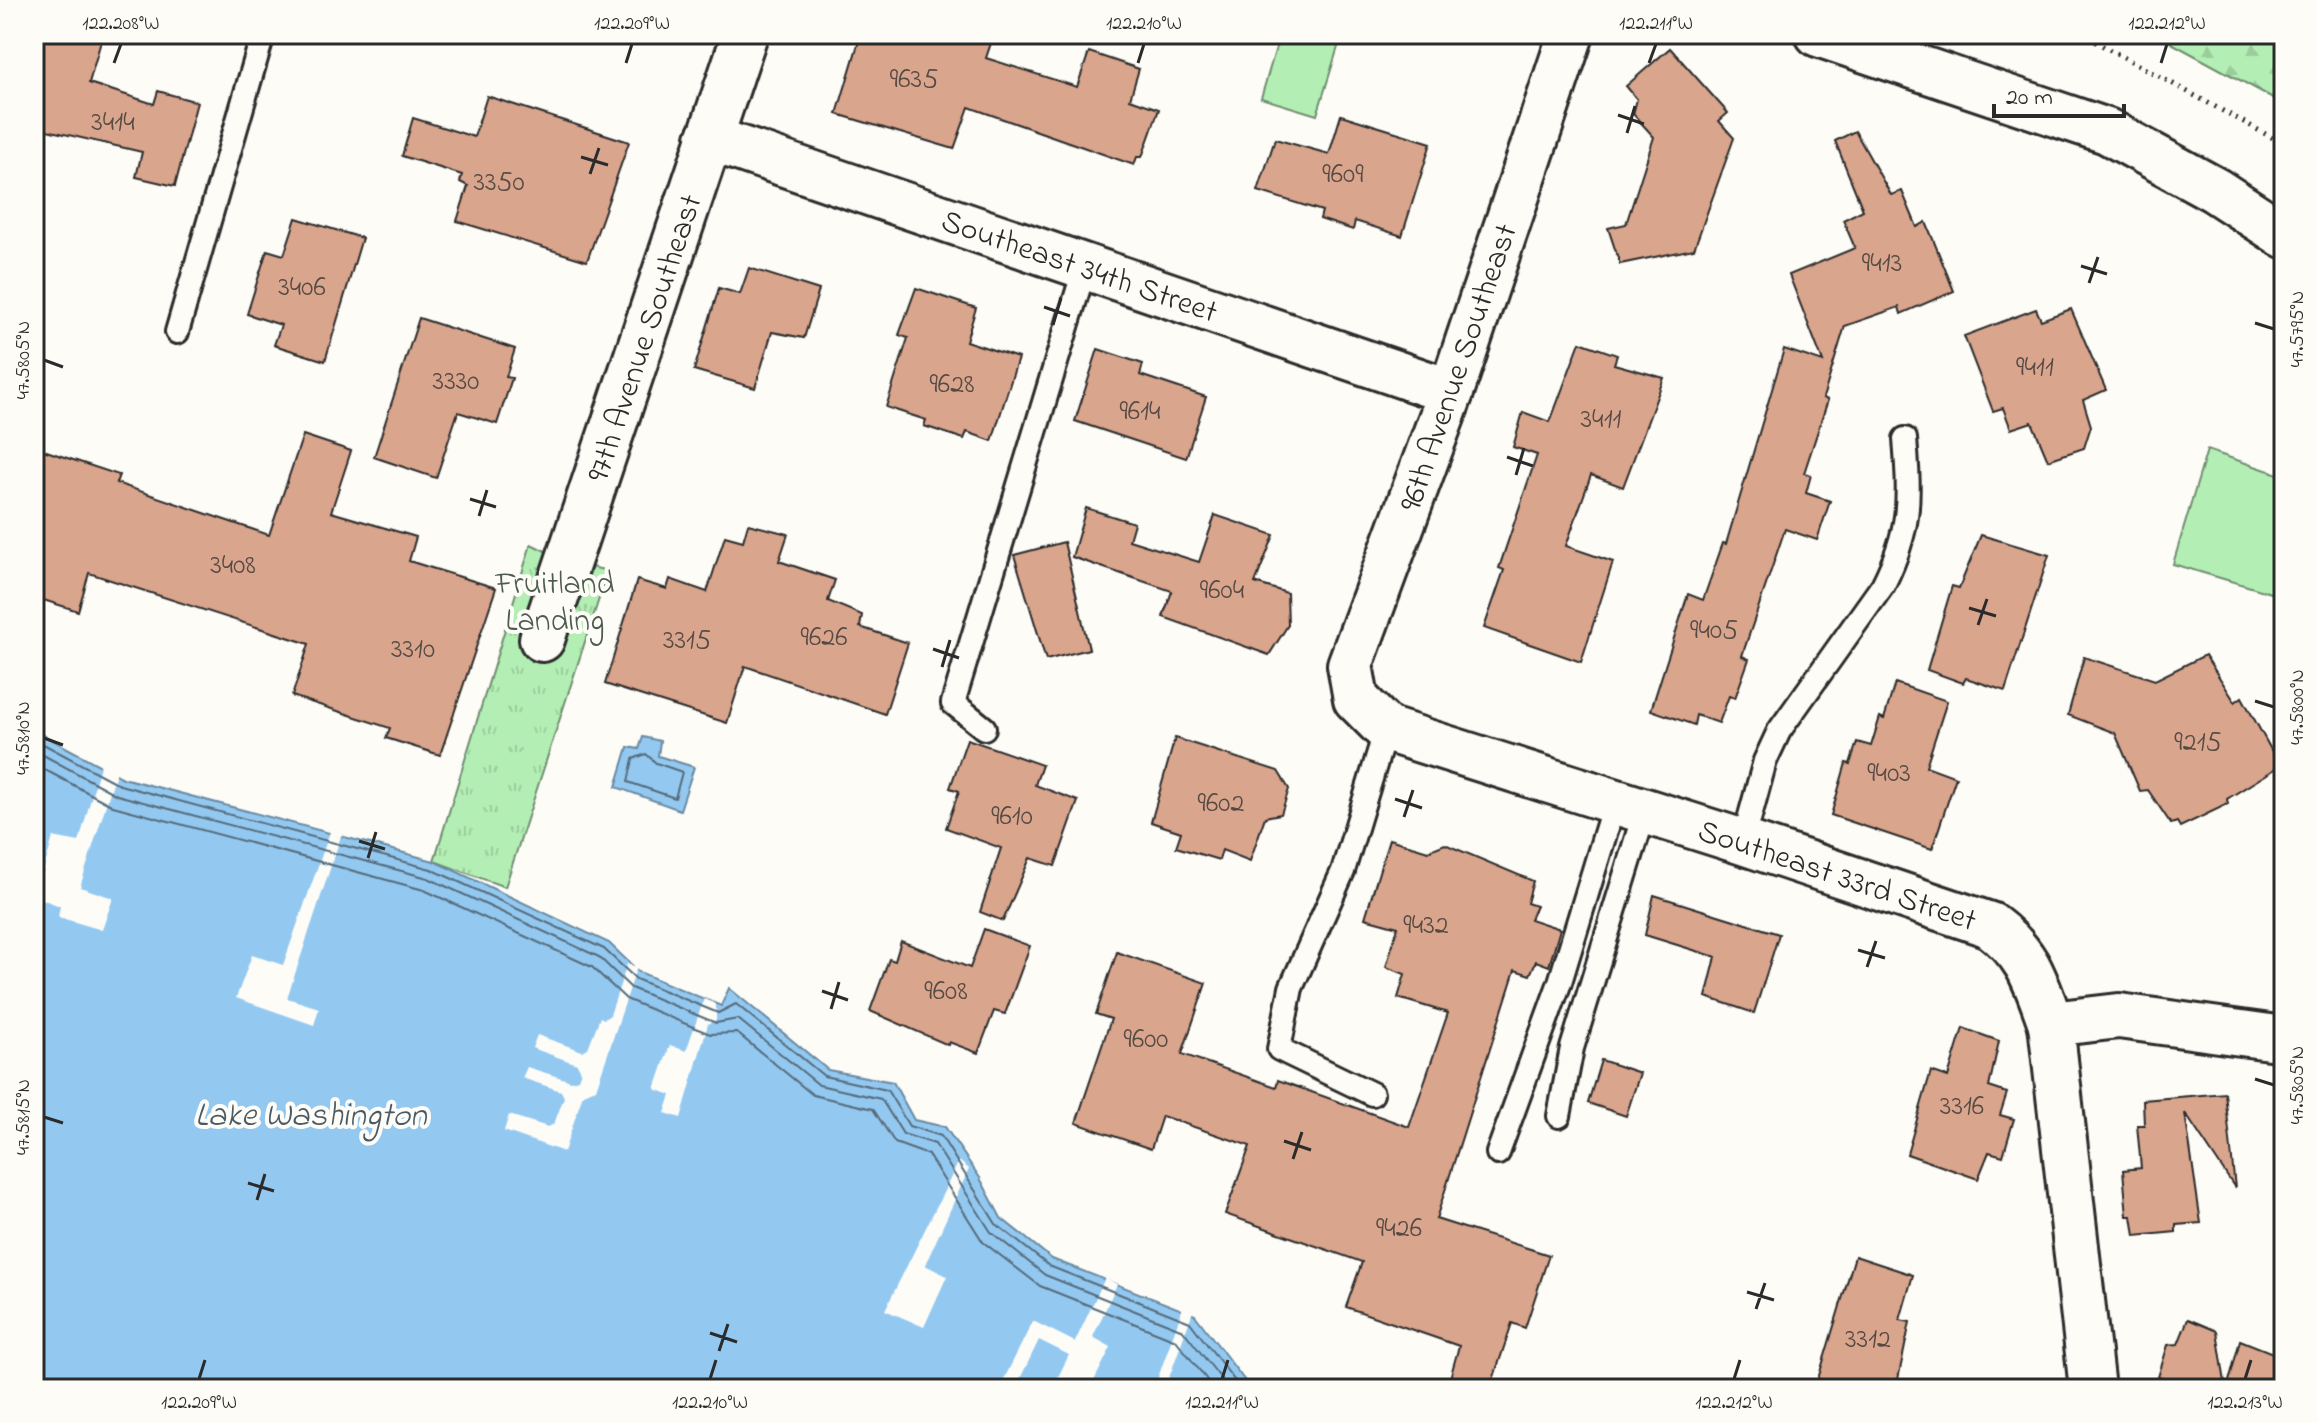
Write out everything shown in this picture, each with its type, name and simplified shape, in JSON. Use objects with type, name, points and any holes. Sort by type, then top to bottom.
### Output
[{"type":"street","name":"97th Avenue Southeast","points":[[542,639],[745,34]]},
{"type":"street","name":"96th Avenue Southeast","points":[[1371,714],[1350,665],[1451,392],[1571,34]]},
{"type":"street","points":[[1818,34],[2107,131],[2215,190],[2284,235]]},
{"type":"street","name":"Southeast 34th Street","points":[[709,138],[1451,392]]},
{"type":"street","name":"Southeast 33rd Street","points":[[1371,714],[1630,806],[1990,925],[2010,940],[2030,965],[2051,1024],[2092,1389]]},
{"type":"street","points":[[2051,1024],[2119,1016],[2284,1039]]},
{"type":"lane","points":[[177,332],[263,34]]},
{"type":"lane","points":[[984,728],[953,703],[1085,267]]},
{"type":"lane","points":[[1743,842],[1765,761],[1779,731],[1883,585],[1897,559],[1910,502],[1905,439]]},
{"type":"lane","points":[[1371,714],[1343,871],[1291,988],[1279,1049],[1372,1094]]},
{"type":"lane","points":[[1559,1116],[1572,1048],[1630,806]]},
{"type":"lane","points":[[1498,1153],[1560,982],[1630,806]]},
{"type":"path","points":[[2081,34],[2284,144]]},
{"type":"green space","points":[[1280,34],[1342,34],[1317,115],[1261,98]]},
{"type":"green space","points":[[2155,34],[2279,34],[2284,37],[2284,104]]},
{"type":"green space","points":[[2207,450],[2284,476],[2284,585],[2281,596],[2173,564]]},
{"type":"green space","name":"Fruitland Landing","points":[[531,544],[566,561],[608,571],[505,887],[434,861]]},
{"type":"water","name":"Lake Washington","points":[[34,730],[123,778],[434,861],[609,943],[639,972],[721,1006],[729,988],[828,1070],[893,1082],[914,1120],[945,1127],[980,1178],[1001,1218],[1052,1259],[1195,1315],[1251,1389],[34,1389]]},
{"type":"water","points":[[643,737],[660,741],[658,756],[694,767],[680,810],[616,787],[628,747],[639,749]]},
{"type":"pier","points":[[101,762],[117,770],[80,887],[113,898],[102,930],[58,917],[60,906],[36,897],[53,837],[79,842]]},
{"type":"pier","points":[[331,829],[342,833],[287,998],[319,1008],[314,1025],[236,998],[252,955],[283,965]]},
{"type":"pier","points":[[627,964],[637,967],[596,1089],[583,1094],[564,1152],[504,1131],[509,1115],[548,1127],[554,1124],[564,1097],[561,1091],[522,1078],[527,1067],[571,1081],[578,1079],[581,1071],[577,1064],[532,1048],[537,1035],[582,1051],[588,1048],[600,1017],[604,1019],[610,1015]]},
{"type":"pier","points":[[704,999],[716,1004],[716,1020],[708,1024],[681,1118],[665,1113],[671,1095],[655,1089],[670,1045],[686,1051]]},
{"type":"pier","points":[[959,1161],[969,1169],[925,1265],[947,1276],[924,1327],[885,1310]]},
{"type":"pier","points":[[1105,1278],[1117,1284],[1093,1337],[1111,1347],[1091,1387],[1073,1378],[1067,1389],[1052,1389],[1069,1355],[1039,1340],[1015,1389],[999,1389],[1033,1321],[1075,1342]]},
{"type":"pier","points":[[1183,1307],[1193,1311],[1165,1389],[1154,1389]]},
{"type":"building","points":[[34,34],[103,34],[89,83],[154,104],[158,91],[197,102],[175,186],[136,177],[142,152],[34,127]]},
{"type":"building","points":[[861,34],[994,34],[986,58],[1077,87],[1089,52],[1139,69],[1130,99],[1159,109],[1142,157],[1137,157],[1134,165],[969,107],[954,149],[837,114]]},
{"type":"building","points":[[1670,48],[1728,113],[1719,121],[1734,138],[1694,249],[1620,264],[1608,228],[1626,224],[1654,137],[1633,114],[1637,99],[1626,86]]},
{"type":"building","points":[[487,96],[629,142],[587,261],[457,221],[468,186],[460,182],[462,175],[402,156],[413,118],[474,137]]},
{"type":"building","points":[[1341,115],[1431,143],[1402,236],[1355,221],[1353,230],[1320,219],[1322,211],[1258,191],[1275,139],[1329,154]]},
{"type":"building","points":[[1855,131],[1891,195],[1902,191],[1917,227],[1926,222],[1954,291],[1901,314],[1899,307],[1845,326],[1823,398],[1828,400],[1804,473],[1811,475],[1806,493],[1830,501],[1817,540],[1785,529],[1742,656],[1749,659],[1735,698],[1729,696],[1719,723],[1696,715],[1694,725],[1651,710],[1688,594],[1703,600],[1723,543],[1726,544],[1784,349],[1823,362],[1789,275],[1855,248],[1843,220],[1863,210],[1835,141]]},
{"type":"building","points":[[296,218],[362,238],[325,361],[274,345],[281,325],[247,314],[267,250],[284,255]]},
{"type":"building","points":[[749,268],[819,290],[804,338],[772,332],[755,388],[694,370],[719,288],[740,294]]},
{"type":"building","points":[[916,288],[976,308],[966,341],[1018,358],[992,441],[967,432],[964,439],[924,426],[926,420],[886,407],[908,338],[899,335]]},
{"type":"building","points":[[2036,309],[2041,320],[2071,309],[2106,390],[2083,400],[2091,426],[2084,448],[2048,460],[2032,422],[2011,429],[2003,408],[1993,411],[1964,336]]},
{"type":"building","points":[[419,318],[515,349],[506,377],[512,378],[497,424],[458,412],[436,478],[374,457]]},
{"type":"building","points":[[1580,342],[1617,355],[1614,364],[1664,378],[1623,487],[1591,475],[1566,546],[1613,562],[1581,662],[1484,628],[1504,570],[1499,568],[1537,455],[1513,447],[1523,412],[1550,422]]},
{"type":"building","points":[[1098,349],[1143,364],[1140,375],[1206,397],[1186,458],[1075,421]]},
{"type":"building","points":[[303,435],[351,451],[331,512],[416,537],[409,561],[496,588],[440,755],[386,738],[390,728],[292,696],[309,644],[89,573],[78,611],[34,597],[34,447],[119,475],[116,483],[269,535]]},
{"type":"building","points":[[1086,508],[1134,523],[1129,540],[1199,562],[1215,515],[1274,535],[1255,583],[1287,593],[1288,625],[1269,655],[1163,617],[1172,591],[1072,557]]},
{"type":"building","points":[[748,524],[788,534],[779,561],[835,580],[828,601],[862,615],[860,627],[908,643],[885,714],[745,666],[727,723],[605,684],[637,580],[667,589],[670,579],[707,592],[725,536],[743,541]]},
{"type":"building","points":[[1981,535],[2049,555],[2005,691],[1966,678],[1963,683],[1927,670],[1952,586],[1959,588]]},
{"type":"building","points":[[1064,542],[1089,649],[1046,660],[1014,555]]},
{"type":"building","points":[[2205,655],[2235,702],[2242,697],[2280,766],[2227,799],[2228,804],[2180,827],[2177,822],[2171,824],[2148,790],[2140,791],[2115,733],[2068,715],[2084,657],[2155,680]]},
{"type":"building","points":[[1895,683],[1947,701],[1926,766],[1956,777],[1932,849],[1831,815],[1846,763],[1850,764],[1857,742],[1871,746],[1880,717],[1884,719]]},
{"type":"building","points":[[1175,738],[1278,771],[1289,789],[1281,814],[1265,817],[1250,861],[1222,850],[1219,860],[1176,847],[1181,832],[1151,822]]},
{"type":"building","points":[[967,739],[1042,765],[1035,785],[1078,801],[1055,866],[1030,858],[1003,921],[980,912],[1001,848],[946,828],[959,791],[950,788]]},
{"type":"building","points":[[1389,839],[1428,851],[1445,844],[1533,881],[1527,903],[1536,906],[1530,919],[1560,929],[1549,966],[1536,961],[1530,975],[1515,970],[1436,1219],[1549,1255],[1525,1328],[1512,1323],[1490,1389],[1447,1389],[1459,1346],[1346,1307],[1362,1262],[1225,1214],[1250,1146],[1162,1116],[1151,1149],[1076,1123],[1111,1019],[1096,1014],[1117,952],[1206,983],[1182,1054],[1276,1087],[1278,1080],[1409,1127],[1448,1013],[1398,998],[1405,974],[1386,967],[1398,927],[1365,918]]},
{"type":"building","points":[[1654,895],[1779,934],[1754,1013],[1706,997],[1716,957],[1645,935]]},
{"type":"building","points":[[984,929],[1030,946],[1005,1014],[994,1011],[978,1053],[949,1042],[948,1045],[870,1011],[889,959],[895,961],[901,941],[970,968]]},
{"type":"building","points":[[1963,1028],[1999,1041],[1989,1087],[2007,1093],[2000,1115],[2014,1119],[2003,1156],[1989,1152],[1978,1179],[1907,1154],[1931,1071],[1948,1077]]},
{"type":"building","points":[[1601,1060],[1640,1073],[1626,1116],[1588,1103]]},
{"type":"building","points":[[2225,1093],[2235,1188],[2185,1113],[2201,1223],[2176,1225],[2176,1232],[2135,1236],[2132,1216],[2127,1216],[2123,1170],[2141,1168],[2137,1125],[2144,1125],[2143,1100]]},
{"type":"building","points":[[1855,1256],[1913,1275],[1900,1320],[1910,1322],[1896,1389],[1815,1389]]},
{"type":"building","points":[[2188,1319],[2217,1331],[2226,1389],[2162,1389],[2165,1379],[2158,1377],[2168,1345],[2178,1344]]},
{"type":"building","points":[[2240,1340],[2278,1355],[2266,1389],[2227,1389]]}]
